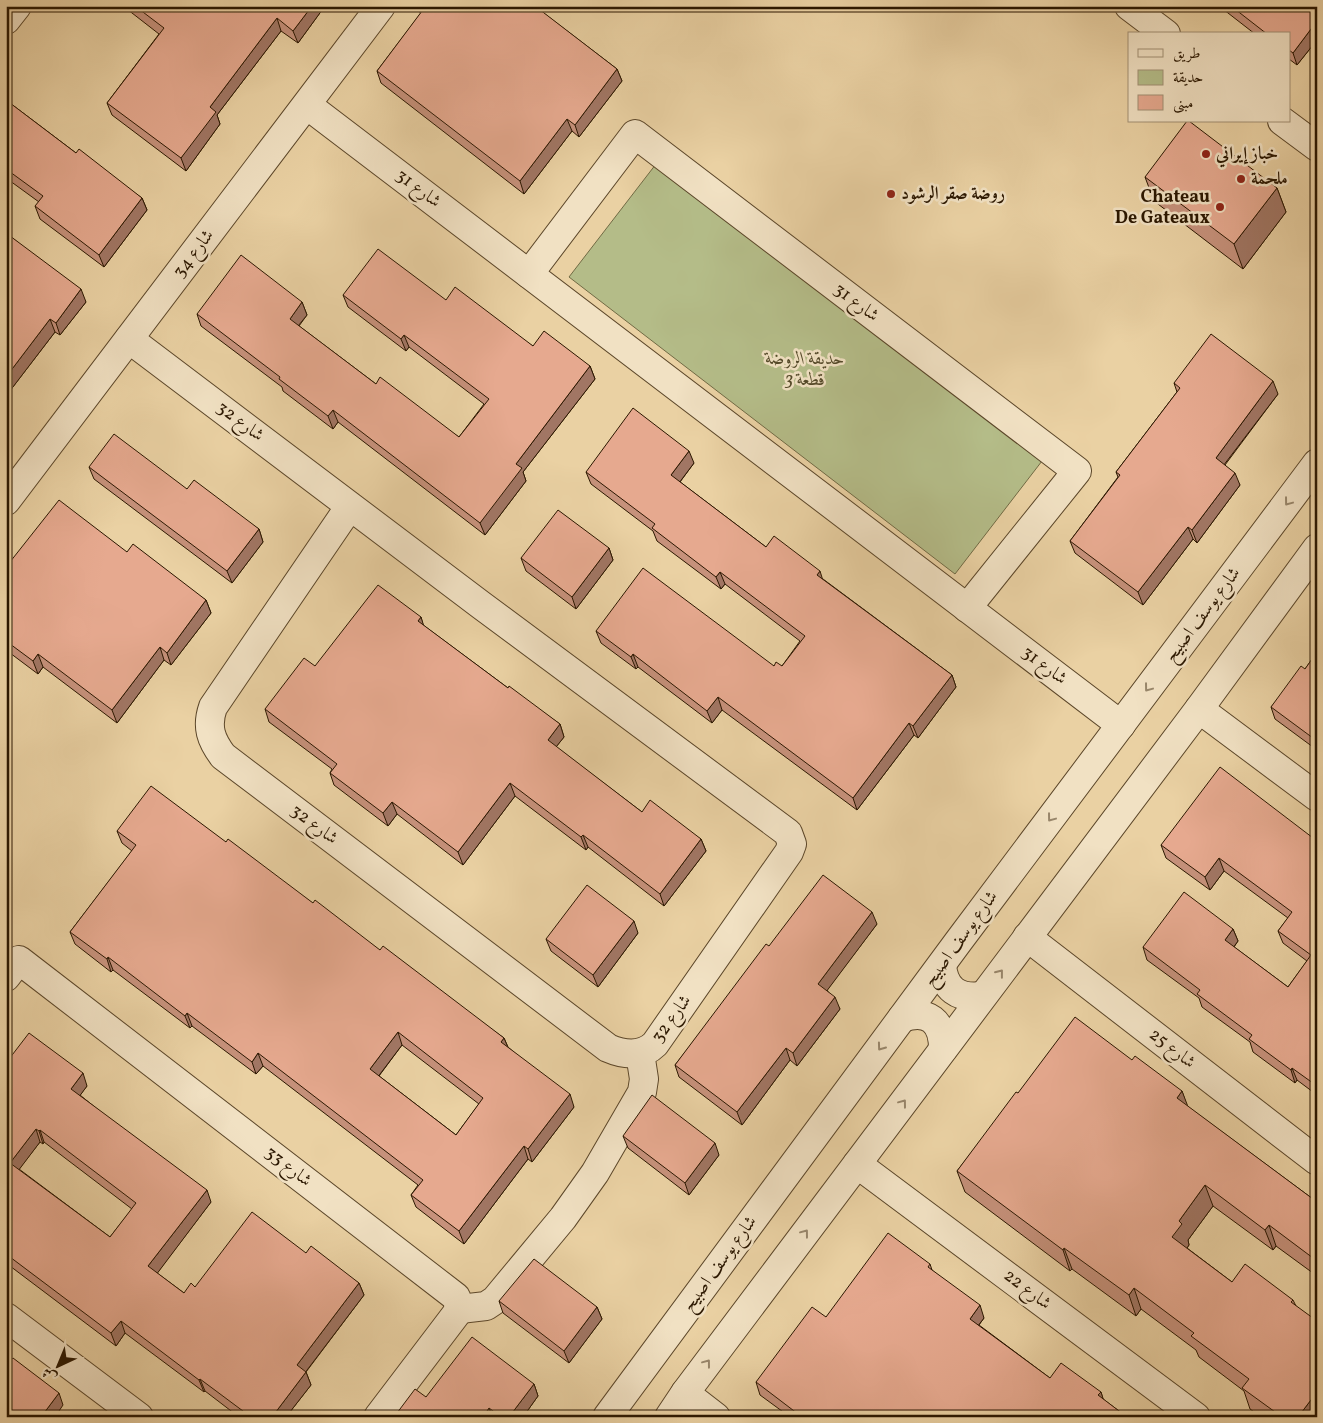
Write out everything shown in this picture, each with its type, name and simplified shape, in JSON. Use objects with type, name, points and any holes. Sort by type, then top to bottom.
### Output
[{"type":"street","points":[[6,20],[16,6]]},
{"type":"street","name":"شارع 34","points":[[6,501],[381,6]]},
{"type":"street","points":[[1129,6],[1163,32]]},
{"type":"street","name":"شارع 31","points":[[307,105],[1121,725]]},
{"type":"street","points":[[1283,122],[1317,147]]},
{"type":"street","name":"شارع 31","points":[[529,274],[635,134],[1077,471],[967,608]]},
{"type":"street","name":"شارع 32","points":[[130,339],[788,833],[792,844],[788,852],[649,1050],[640,1053],[622,1054],[608,1048],[223,756],[211,738],[209,727],[213,707],[350,506]]},
{"type":"street","name":"شارع يوسف اصبيح","points":[[607,1417],[902,1018],[1317,463]]},
{"type":"street","points":[[669,1417],[982,996],[1199,709],[1317,548]]},
{"type":"street","points":[[1199,709],[1317,797]]},
{"type":"street","name":"شارع 25","points":[[1027,937],[1317,1161]]},
{"type":"street","name":"شارع 33","points":[[6,977],[19,960],[456,1296],[460,1308]]},
{"type":"street","points":[[942,965],[943,976],[949,987],[958,994],[970,998],[982,996]]},
{"type":"street","points":[[902,1018],[914,1014],[927,1016],[937,1024],[943,1036],[943,1049]]},
{"type":"street","points":[[378,1417],[460,1308],[480,1308],[495,1300],[563,1218],[595,1173],[642,1092],[644,1079],[640,1053]]},
{"type":"street","name":"شارع 22","points":[[857,1164],[1196,1417]]},
{"type":"street","points":[[6,1317],[139,1417]]},
{"type":"street","points":[[685,1393],[716,1417]]},
{"type":"green space","name":"حديقة الروضة قطعة 3","points":[[656,164],[1042,461],[955,574],[569,277]]},
{"type":"building","points":[[135,6],[312,6],[293,31],[277,18],[210,107],[216,112],[181,158],[107,103],[164,28]]},
{"type":"building","points":[[424,6],[535,6],[617,69],[575,125],[567,119],[520,181],[377,71]]},
{"type":"building","points":[[1231,6],[1317,6],[1317,21],[1293,53],[1290,51],[1290,32],[1264,32]]},
{"type":"building","points":[[6,100],[76,153],[79,149],[142,198],[99,255],[35,206],[43,196],[6,169]]},
{"type":"building","name":"Chateau De Gateaux","points":[[1186,122],[1190,122],[1277,188],[1234,244],[1145,177]]},
{"type":"building","points":[[6,233],[81,289],[56,323],[50,319],[6,377]]},
{"type":"building","points":[[378,249],[446,300],[455,287],[533,346],[544,331],[590,366],[516,464],[522,468],[480,523],[333,410],[328,416],[197,314],[241,255],[302,302],[290,319],[376,384],[380,377],[459,437],[489,399],[404,335],[401,339],[343,295]]},
{"type":"building","points":[[1211,334],[1273,381],[1216,458],[1235,473],[1192,530],[1188,527],[1138,592],[1070,541],[1120,475],[1116,472],[1180,388],[1174,383]]},
{"type":"building","points":[[633,408],[689,451],[671,475],[766,547],[774,536],[820,571],[817,575],[952,675],[913,726],[909,723],[853,798],[718,697],[707,711],[633,654],[631,657],[596,631],[643,568],[774,666],[776,662],[782,666],[805,636],[720,572],[716,577],[652,528],[655,524],[586,472]]},
{"type":"building","points":[[114,434],[187,489],[194,480],[259,529],[227,571],[89,467]]},
{"type":"building","points":[[59,500],[127,552],[133,544],[206,600],[167,653],[160,647],[112,710],[38,654],[33,661],[6,641],[6,567]]},
{"type":"building","points":[[558,510],[609,548],[572,597],[521,558]]},
{"type":"building","points":[[378,585],[421,617],[418,621],[560,724],[548,740],[642,812],[650,800],[701,839],[660,894],[583,835],[581,837],[510,783],[458,852],[392,802],[383,813],[330,773],[337,764],[265,709],[304,658],[315,666]]},
{"type":"building","points":[[1317,652],[1317,741],[1271,707],[1301,666],[1305,669]]},
{"type":"building","points":[[1220,767],[1317,841],[1317,1086],[1292,1068],[1291,1070],[1249,1039],[1252,1035],[1197,994],[1200,990],[1143,947],[1184,892],[1233,929],[1225,940],[1288,987],[1311,955],[1278,931],[1292,912],[1219,858],[1205,877],[1161,845]]},
{"type":"building","points":[[151,786],[226,842],[228,839],[313,903],[315,900],[380,950],[383,946],[504,1038],[501,1042],[570,1094],[528,1149],[524,1146],[459,1231],[411,1195],[423,1180],[258,1053],[252,1062],[187,1013],[185,1016],[108,957],[107,959],[70,932],[136,845],[117,831]],"holes":[[[398,1032],[483,1098],[456,1135],[370,1069]]]},
{"type":"building","points":[[823,875],[872,912],[818,984],[835,997],[793,1053],[786,1048],[737,1112],[675,1065],[766,944],[769,946]]},
{"type":"building","points":[[587,885],[634,921],[593,975],[546,939]]},
{"type":"building","points":[[1075,1017],[1132,1060],[1135,1056],[1182,1091],[1177,1098],[1317,1202],[1317,1261],[1269,1225],[1265,1230],[1205,1185],[1179,1221],[1182,1224],[1172,1237],[1232,1282],[1245,1264],[1293,1300],[1291,1302],[1317,1321],[1317,1392],[1298,1417],[1282,1417],[1242,1388],[1249,1379],[1191,1336],[1194,1333],[1134,1288],[1129,1295],[1064,1248],[1063,1250],[957,1171]]},
{"type":"building","points":[[29,1033],[83,1073],[71,1089],[207,1190],[148,1266],[184,1293],[191,1283],[195,1287],[252,1212],[306,1253],[311,1246],[359,1283],[297,1365],[306,1372],[272,1417],[251,1417],[121,1321],[111,1333],[6,1254],[6,1063]],"holes":[[[36,1129],[136,1203],[110,1237],[10,1163]]]},
{"type":"building","points":[[652,1095],[715,1143],[685,1183],[623,1136]]},
{"type":"building","points":[[888,1233],[930,1264],[928,1267],[980,1305],[970,1319],[1050,1378],[1061,1363],[1101,1392],[1098,1395],[1127,1417],[802,1417],[756,1382],[812,1307],[826,1317]]},
{"type":"building","points":[[534,1259],[597,1307],[564,1351],[499,1301]]},
{"type":"building","points":[[472,1337],[534,1384],[509,1417],[501,1417],[489,1408],[483,1417],[394,1417],[415,1389],[426,1397]]},
{"type":"building","points":[[13,1358],[59,1393],[41,1417],[6,1417],[6,1360],[9,1362]]},
{"type":"place","name":"خباز إيراني","points":[[1206,154]]},
{"type":"place","name":"ملحمة","points":[[1241,179]]},
{"type":"place","name":"روضة صقر الرشود","points":[[891,194]]},
{"type":"place","name":"Chateau De Gateaux","points":[[1220,207]]}]
